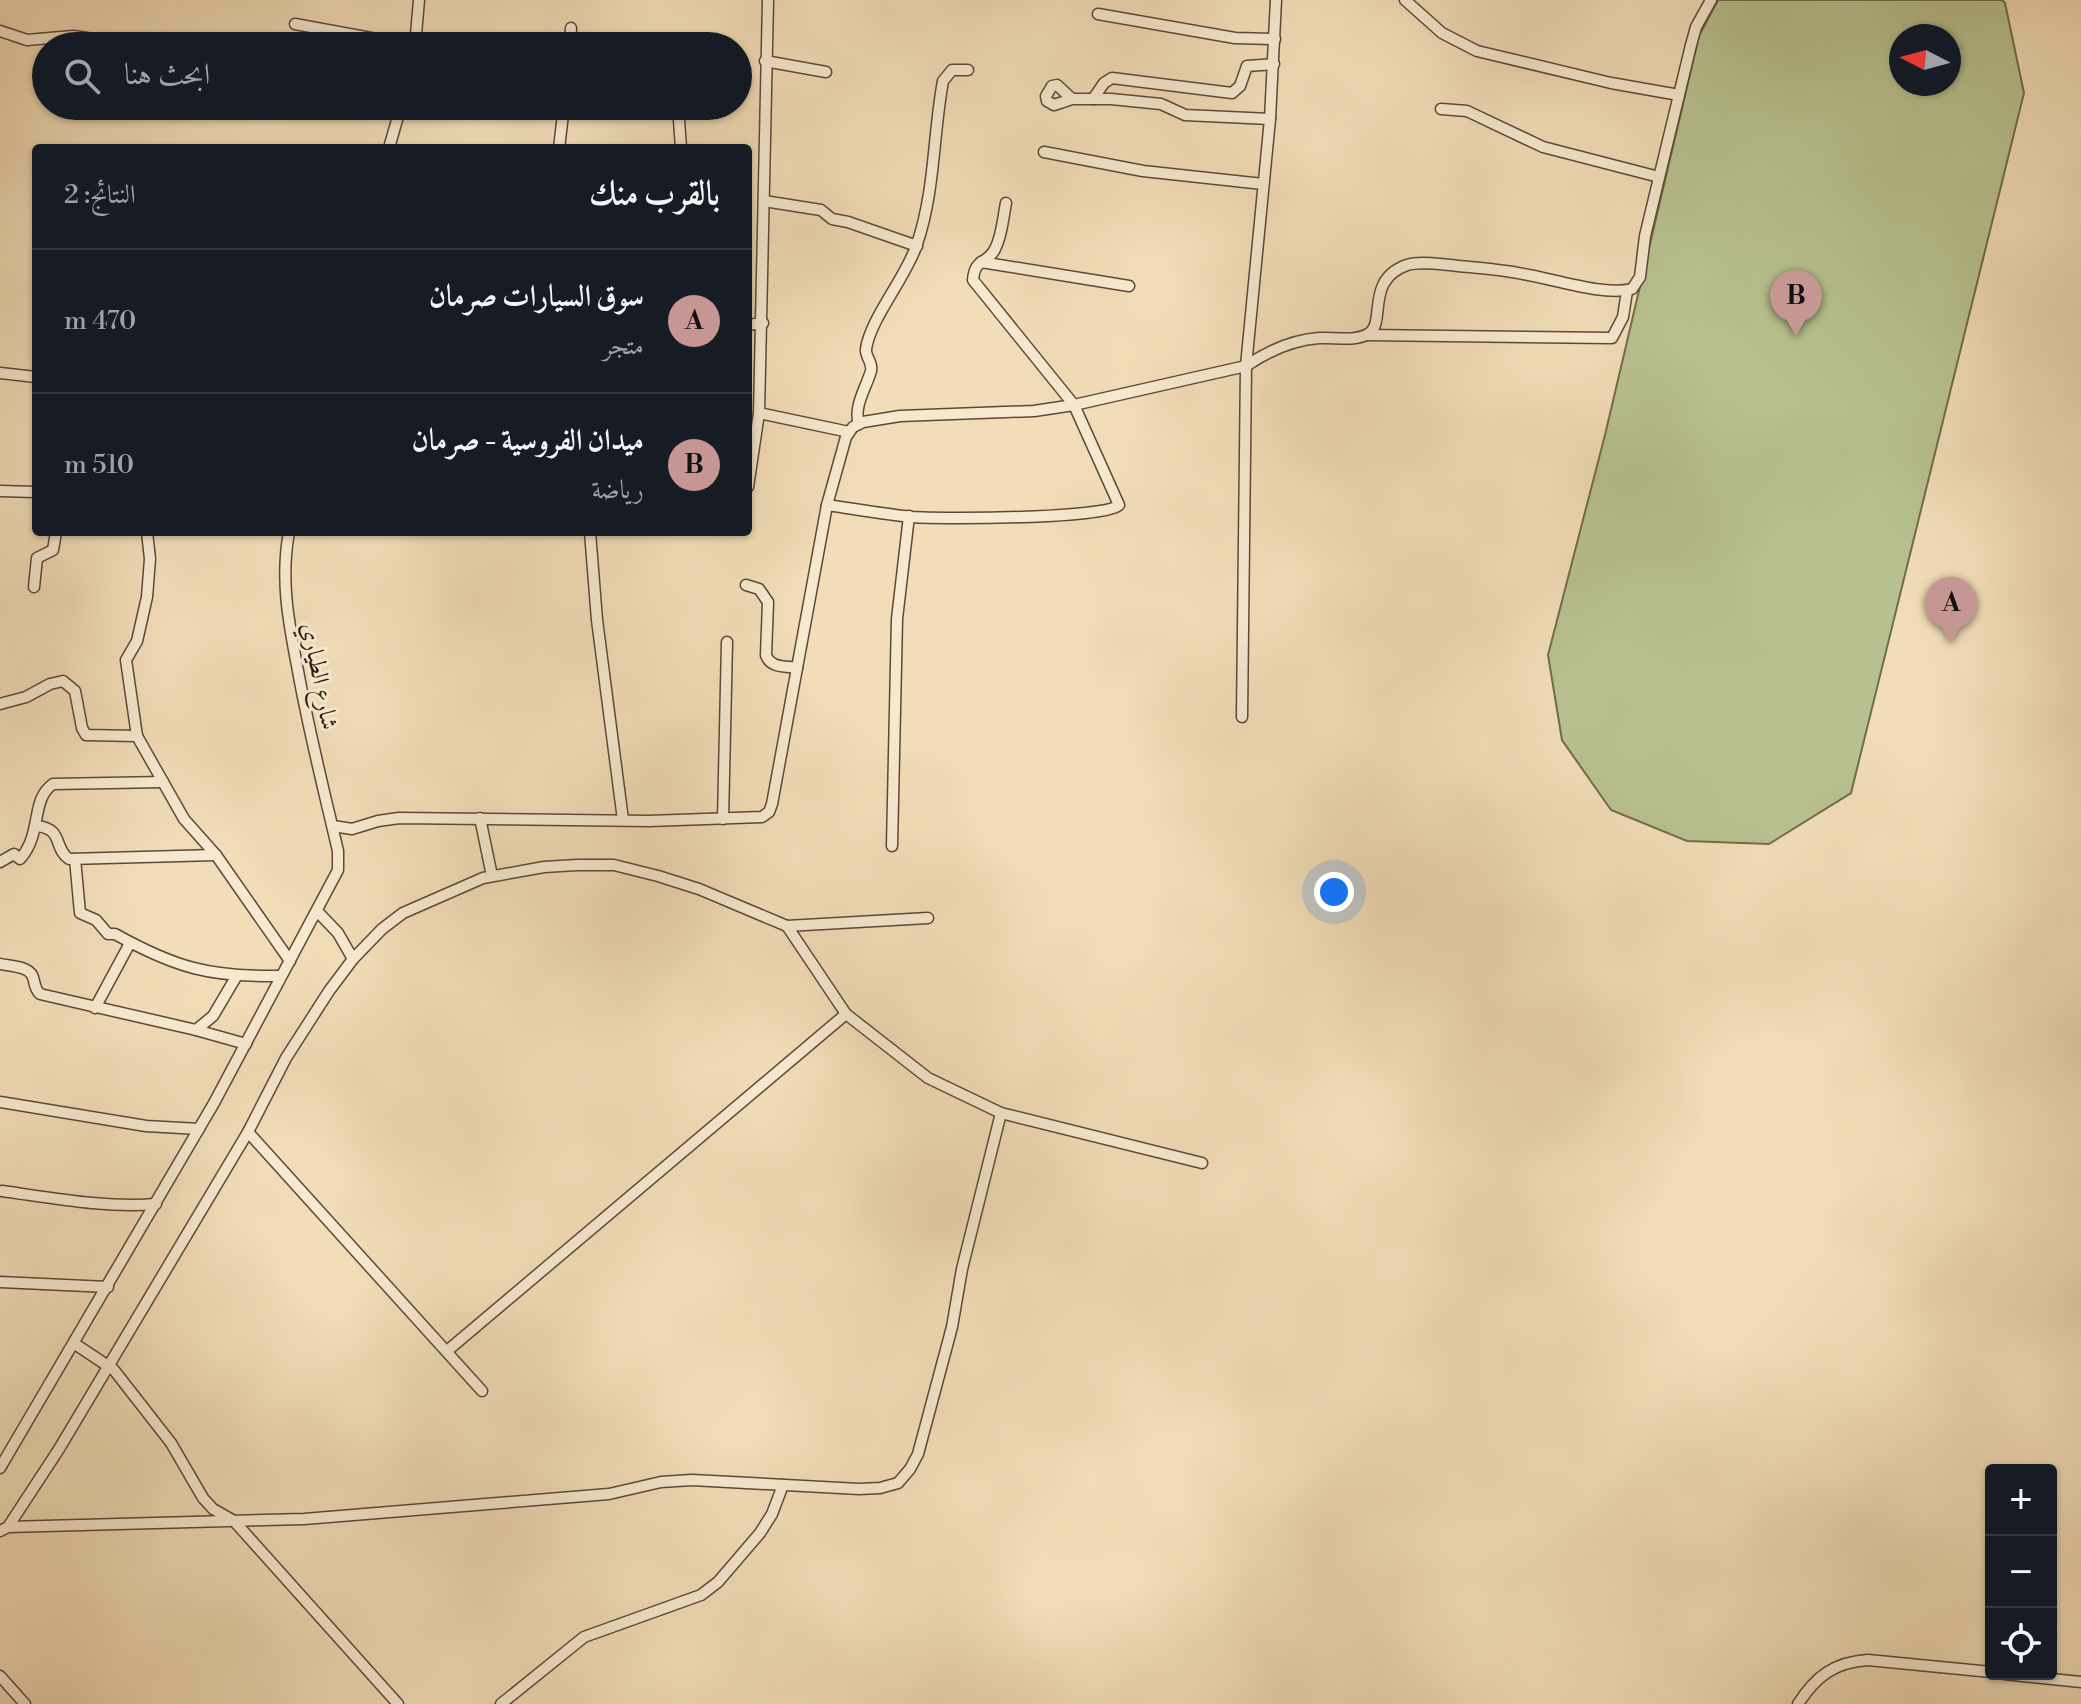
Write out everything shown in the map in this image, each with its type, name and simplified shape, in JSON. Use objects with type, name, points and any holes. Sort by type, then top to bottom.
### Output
[{"type":"street","points":[[416,32],[419,0]]},
{"type":"street","points":[[752,460],[759,413],[763,323],[768,0]]},
{"type":"street","points":[[1242,717],[1246,366],[1270,119],[1276,0]]},
{"type":"street","points":[[1405,0],[1442,33],[1477,51],[1598,80],[1679,95]]},
{"type":"street","points":[[1367,335],[1375,326],[1382,285],[1395,272],[1411,264],[1507,271],[1587,287],[1627,291],[1636,286],[1645,236],[1696,27],[1711,0]]},
{"type":"street","points":[[1098,14],[1235,38],[1275,39]]},
{"type":"street","points":[[295,24],[338,32]]},
{"type":"street","points":[[571,28],[571,32]]},
{"type":"street","points":[[0,31],[32,40]]},
{"type":"street","points":[[765,61],[826,72]]},
{"type":"street","points":[[1093,99],[1104,83],[1112,78],[1232,93],[1240,86],[1247,66],[1274,64]]},
{"type":"street","points":[[859,424],[856,414],[872,366],[866,348],[881,312],[899,285],[917,246],[933,169],[943,81],[952,70],[968,70]]},
{"type":"street","points":[[1072,99],[1161,104],[1185,115],[1270,119]]},
{"type":"street","points":[[1441,109],[1467,111],[1543,147],[1659,177]]},
{"type":"street","points":[[390,144],[397,120]]},
{"type":"street","points":[[559,144],[562,120]]},
{"type":"street","points":[[679,120],[681,144]]},
{"type":"street","points":[[1044,152],[1143,171],[1263,184]]},
{"type":"street","points":[[764,201],[821,210],[832,219],[917,246]]},
{"type":"street","points":[[827,505],[909,516],[1086,515],[1117,508],[1119,502],[1074,405],[973,280],[974,268],[992,255],[997,245],[1006,203]]},
{"type":"street","points":[[980,261],[1129,286]]},
{"type":"street","points":[[333,826],[352,829],[399,818],[758,819],[769,812],[827,505],[849,432],[859,424],[900,416],[1013,412],[1074,405],[1246,366],[1270,350],[1318,338],[1367,335],[1612,338],[1623,317],[1627,291]]},
{"type":"street","points":[[752,324],[763,323]]},
{"type":"street","points":[[0,373],[32,377]]},
{"type":"street","points":[[759,413],[849,432]]},
{"type":"street","points":[[0,491],[32,492]]},
{"type":"street","points":[[892,846],[895,652],[909,516]]},
{"type":"street","points":[[34,587],[37,558],[39,554],[53,550],[55,536]]},
{"type":"street","points":[[147,536],[150,559],[147,597],[137,641],[126,660],[137,736],[184,819],[216,855],[290,961]]},
{"type":"street","name":"شارع الطياري","points":[[0,1468],[199,1129],[339,865],[286,607],[284,580],[289,536]]},
{"type":"street","points":[[590,536],[597,620],[623,820]]},
{"type":"street","points":[[746,585],[759,589],[768,602],[768,661],[774,665],[797,668]]},
{"type":"street","points":[[723,819],[727,642]]},
{"type":"street","points":[[0,704],[63,681],[75,691],[86,735],[137,736]]},
{"type":"street","points":[[0,862],[14,854],[20,859],[29,846],[37,826],[39,803],[43,793],[53,784],[163,782]]},
{"type":"street","points":[[480,818],[492,876]]},
{"type":"street","points":[[37,826],[51,830],[59,840],[63,855],[75,859],[216,855]]},
{"type":"street","points":[[75,859],[80,913],[96,920],[108,934],[115,934],[182,966],[207,973],[236,977],[279,976]]},
{"type":"street","points":[[4,1529],[59,1449],[248,1132],[286,1058],[353,959],[382,929],[403,913],[453,889],[492,876],[544,867],[614,865],[699,889],[787,926],[928,918]]},
{"type":"street","points":[[317,911],[338,933],[353,959]]},
{"type":"street","points":[[787,926],[846,1014],[928,1078],[1001,1113],[1202,1163]]},
{"type":"street","points":[[95,1008],[130,943]]},
{"type":"street","points":[[0,964],[27,970],[40,994],[246,1044]]},
{"type":"street","points":[[196,1030],[213,1016],[236,977]]},
{"type":"street","points":[[447,1351],[846,1014]]},
{"type":"street","points":[[0,1102],[146,1126],[199,1129]]},
{"type":"street","points":[[4,1529],[304,1519],[609,1494],[661,1482],[692,1480],[880,1488],[898,1483],[910,1469],[921,1443],[938,1384],[962,1269],[1001,1113]]},
{"type":"street","points":[[248,1132],[482,1391]]},
{"type":"street","points":[[2,1191],[90,1203],[128,1206],[156,1204]]},
{"type":"street","points":[[0,1282],[108,1287]]},
{"type":"street","points":[[75,1344],[108,1364],[171,1443],[203,1498],[213,1509],[234,1521],[398,1704]]},
{"type":"street","points":[[501,1704],[584,1637],[701,1595],[718,1582],[760,1533],[772,1514],[783,1485]]},
{"type":"street","points":[[1798,1704],[1811,1684],[1832,1667],[1852,1661],[1985,1671]]},
{"type":"street","points":[[0,1676],[25,1704]]},
{"type":"street","points":[[2057,1680],[2081,1682]]},
{"type":"green space","points":[[1718,0],[2002,0],[2024,93],[1851,793],[1769,844],[1687,841],[1611,810],[1562,740],[1548,655],[1605,435],[1699,36]]},
{"type":"place","name":"ميدان الفروسية - صرمان","points":[[1796,336]]},
{"type":"place","name":"سوق السيارات صرمان","points":[[1951,643]]}]
